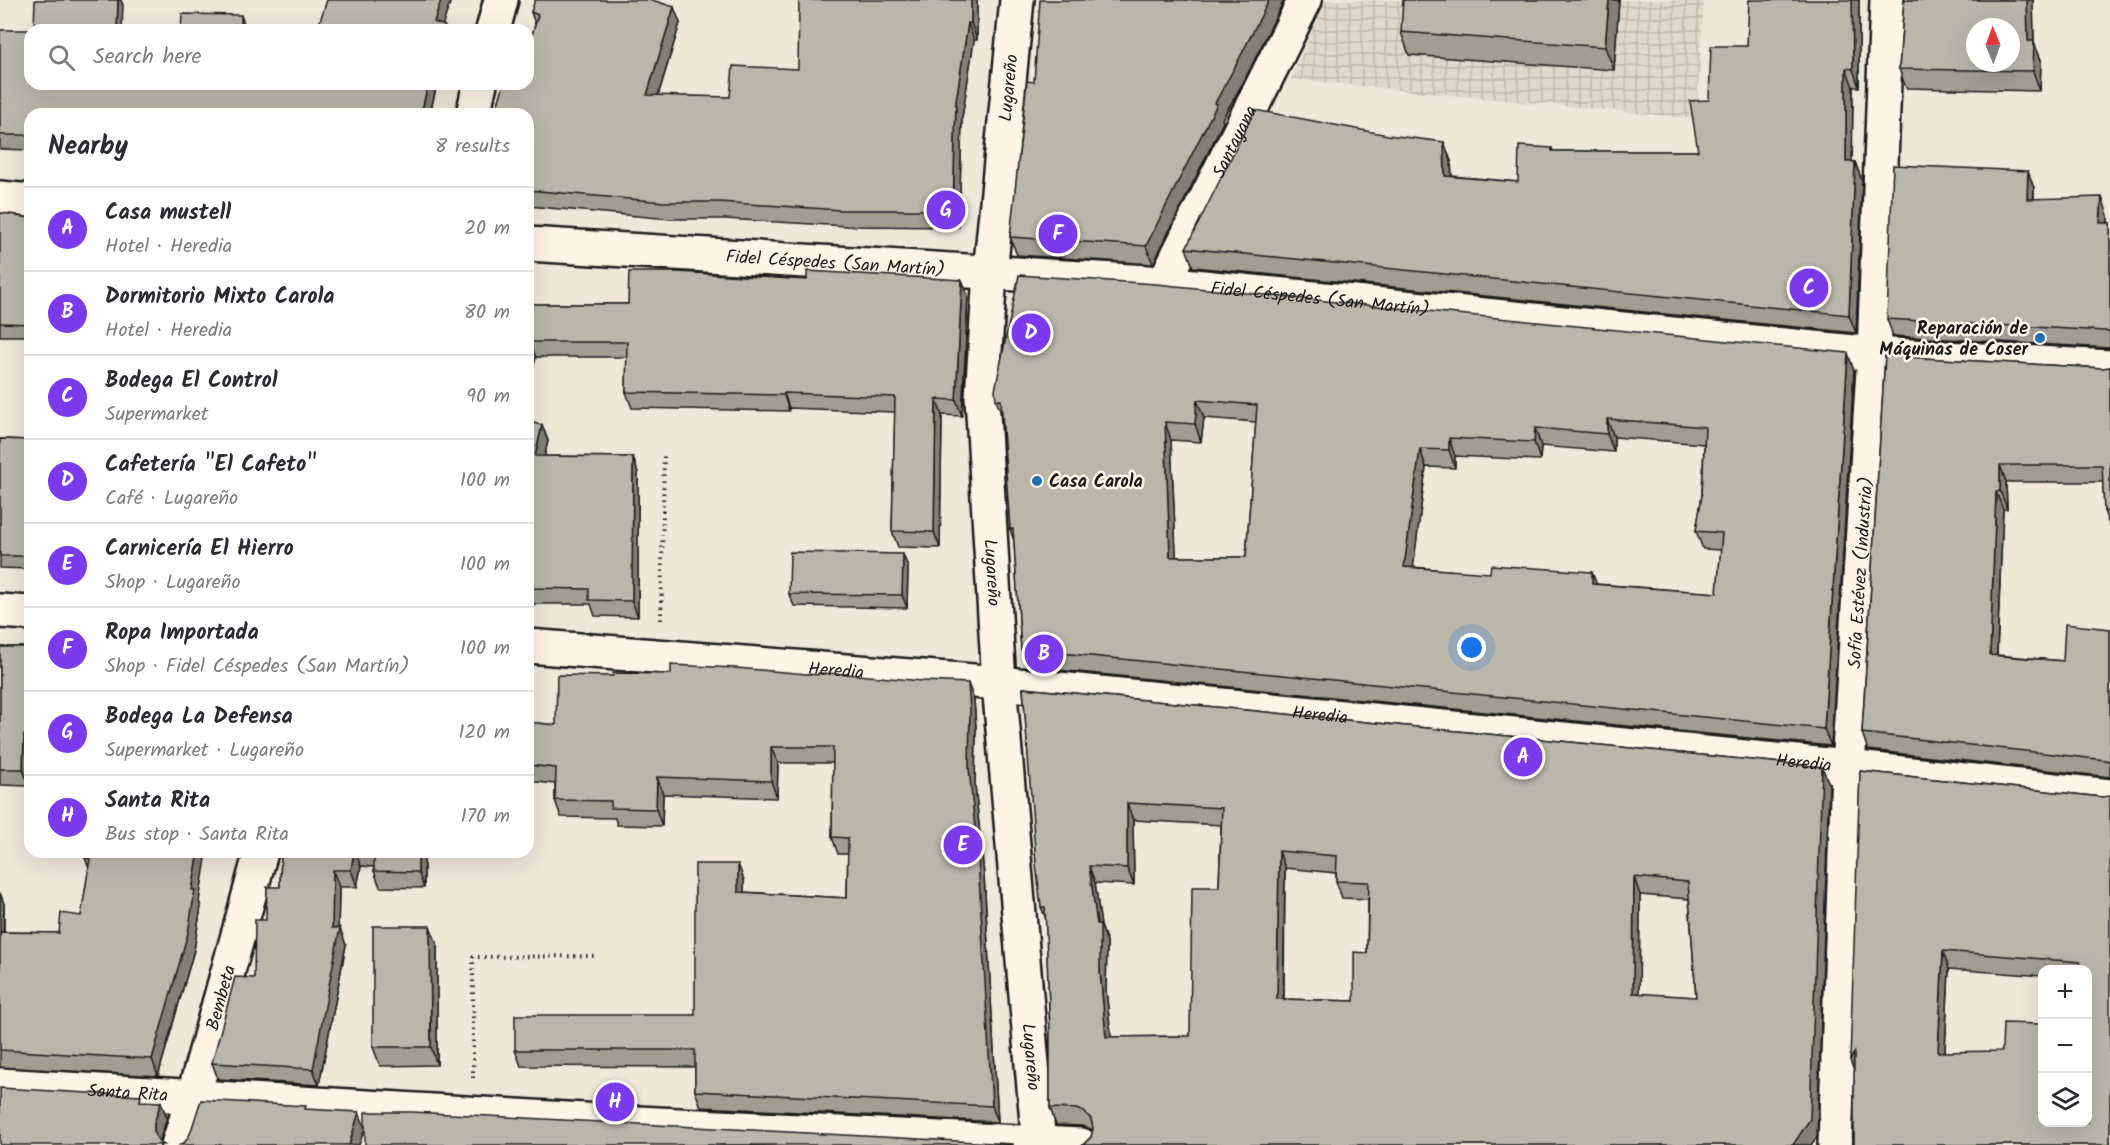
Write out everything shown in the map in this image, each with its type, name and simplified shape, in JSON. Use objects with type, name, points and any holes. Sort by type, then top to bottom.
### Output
[{"type":"street","points":[[495,24],[501,0]]},
{"type":"street","name":"Lugareño","points":[[1017,0],[990,273],[982,397],[999,683],[1039,1144]]},
{"type":"street","name":"Santayana","points":[[1164,283],[1305,0]]},
{"type":"street","name":"Sofía Estévez (Industria)","points":[[1835,1145],[1848,767],[1874,354],[1887,0]]},
{"type":"street","points":[[474,108],[479,90]]},
{"type":"street","points":[[0,198],[24,200]]},
{"type":"street","name":"Fidel Céspedes (San Martín)","points":[[534,244],[1164,283],[1874,354],[2110,367]]},
{"type":"street","points":[[0,611],[24,613]]},
{"type":"street","name":"Heredia","points":[[534,646],[999,683],[1848,767],[2110,796]]},
{"type":"street","name":"Bembeta","points":[[178,1145],[259,858]]},
{"type":"street","name":"Santa Rita","points":[[0,1085],[472,1114],[1081,1145]]},
{"type":"path","points":[[660,657],[664,453]]},
{"type":"path","points":[[472,1114],[473,957],[597,956]]},
{"type":"shaded area","points":[[1326,0],[1704,0],[1696,119],[1291,79]]},
{"type":"building","points":[[35,0],[118,0],[117,24],[34,24]]},
{"type":"building","points":[[327,0],[441,0],[434,22],[440,24],[319,24]]},
{"type":"building","points":[[535,0],[652,0],[674,7],[647,95],[730,97],[733,66],[798,69],[799,0],[971,0],[971,23],[968,23],[956,101],[953,210],[841,210],[719,202],[664,202],[534,191],[534,108],[497,108],[502,90],[534,90],[534,28],[538,15],[531,12]]},
{"type":"building","points":[[1040,0],[1269,0],[1215,103],[1217,104],[1146,246],[1010,237],[1027,81],[1034,82]]},
{"type":"building","points":[[1403,0],[1609,0],[1605,47],[1401,32]]},
{"type":"building","points":[[1749,0],[1852,0],[1853,69],[1846,68],[1846,162],[1855,162],[1849,315],[1186,248],[1255,110],[1388,135],[1444,142],[1445,176],[1518,182],[1519,146],[1552,148],[1552,151],[1698,151],[1690,101],[1709,100],[1711,46],[1747,46]]},
{"type":"building","points":[[1904,0],[2027,0],[2028,41],[2034,41],[2033,71],[2020,71],[2020,18],[1966,18],[1966,70],[1899,69]]},
{"type":"building","points":[[182,14],[241,15],[241,24],[181,24]]},
{"type":"building","points":[[0,30],[24,30],[24,90],[427,90],[422,108],[24,108],[24,135],[0,135]]},
{"type":"building","points":[[1893,165],[2028,171],[2027,199],[2102,197],[2100,223],[2110,223],[2110,333],[1887,319]]},
{"type":"building","points":[[0,213],[24,217],[24,324],[0,323]]},
{"type":"building","points":[[807,271],[962,280],[956,400],[936,399],[934,532],[892,531],[895,397],[784,393],[784,395],[626,392],[627,342],[534,342],[534,304],[628,304],[629,272],[679,272],[807,280]]},
{"type":"building","points":[[1019,275],[1156,284],[1848,353],[1824,729],[1021,649],[1001,400],[996,400],[995,390]],"holes":[[[1197,400],[1257,405],[1246,557],[1170,557],[1165,422],[1195,424]],[[1607,419],[1705,427],[1702,495],[1696,531],[1722,533],[1717,593],[1592,584],[1592,572],[1491,565],[1490,573],[1404,567],[1420,449],[1449,450],[1449,438],[1534,442],[1535,428],[1607,434]]]},
{"type":"building","points":[[1885,356],[2110,367],[2110,512],[2104,511],[2102,465],[2000,465],[2000,491],[1996,492],[1990,655],[2063,661],[2065,624],[2110,629],[2110,762],[1862,733]]},
{"type":"building","points":[[534,423],[542,425],[535,456],[633,457],[632,601],[589,600],[589,589],[534,588]]},
{"type":"building","points":[[0,439],[24,440],[24,556],[0,556]]},
{"type":"building","points":[[790,552],[903,554],[902,595],[789,594]]},
{"type":"building","points":[[0,647],[24,647],[23,769],[0,769]]},
{"type":"building","points":[[671,665],[968,683],[969,768],[978,859],[992,1106],[695,1091],[695,1050],[515,1050],[515,1015],[695,1015],[695,864],[738,864],[738,892],[847,898],[848,838],[832,837],[833,747],[771,747],[771,781],[657,777],[656,809],[611,808],[611,801],[555,800],[556,768],[534,766],[534,723],[556,725],[557,675],[671,674]]},
{"type":"building","points":[[1023,688],[1822,767],[1810,1119],[1793,1145],[1083,1145],[1091,1137],[1093,1128],[1091,1119],[1084,1112],[1076,1109],[1050,1108],[1050,1031],[1045,907],[1041,907]],"holes":[[[1127,803],[1222,808],[1219,887],[1192,887],[1190,1036],[1106,1037],[1100,972],[1100,924],[1097,924],[1089,866],[1127,868]],[[1279,851],[1337,856],[1336,881],[1369,882],[1367,953],[1354,952],[1354,1001],[1277,999]],[[1634,877],[1688,882],[1696,997],[1633,993]]]},
{"type":"building","points":[[1860,771],[2110,796],[2110,1145],[1854,1145],[1854,1053],[1850,1060]],"holes":[[[1943,951],[2080,962],[2080,965],[2092,965],[2092,1127],[2038,1127],[2038,1024],[2003,1023],[2002,1051],[1938,1052]]]},
{"type":"building","points":[[85,858],[198,858],[188,933],[152,1059],[0,1050],[0,932],[59,933],[61,913],[81,916],[90,859]]},
{"type":"building","points":[[281,858],[353,858],[351,870],[333,870],[332,928],[340,928],[313,1069],[212,1063],[235,977],[254,978],[255,920],[266,920],[267,887],[280,887]]},
{"type":"building","points":[[374,858],[418,858],[418,872],[374,871]]},
{"type":"building","points":[[373,926],[430,926],[431,1047],[373,1047]]},
{"type":"building","points":[[0,1088],[141,1096],[140,1101],[161,1102],[154,1123],[154,1132],[159,1142],[164,1145],[0,1145]]},
{"type":"building","points":[[201,1100],[306,1106],[305,1109],[359,1112],[349,1145],[180,1145],[190,1134]]},
{"type":"building","points":[[365,1112],[412,1112],[1013,1145],[365,1145]]},
{"type":"place","name":"Bodega La Defensa","points":[[946,210]]},
{"type":"place","name":"Ropa Importada","points":[[1058,234]]},
{"type":"place","name":"Bodega El Control","points":[[1809,288]]},
{"type":"place","name":"Cafetería \"El Cafeto\"","points":[[1031,333]]},
{"type":"place","name":"Reparación de Máquinas de Coser","points":[[2040,338]]},
{"type":"place","name":"Casa Carola","points":[[1037,481]]},
{"type":"place","name":"Dormitorio Mixto Carola","points":[[1044,654]]},
{"type":"place","name":"Casa mustell","points":[[1523,757]]},
{"type":"place","name":"Carnicería El Hierro","points":[[963,845]]},
{"type":"place","name":"Santa Rita","points":[[615,1102]]}]
